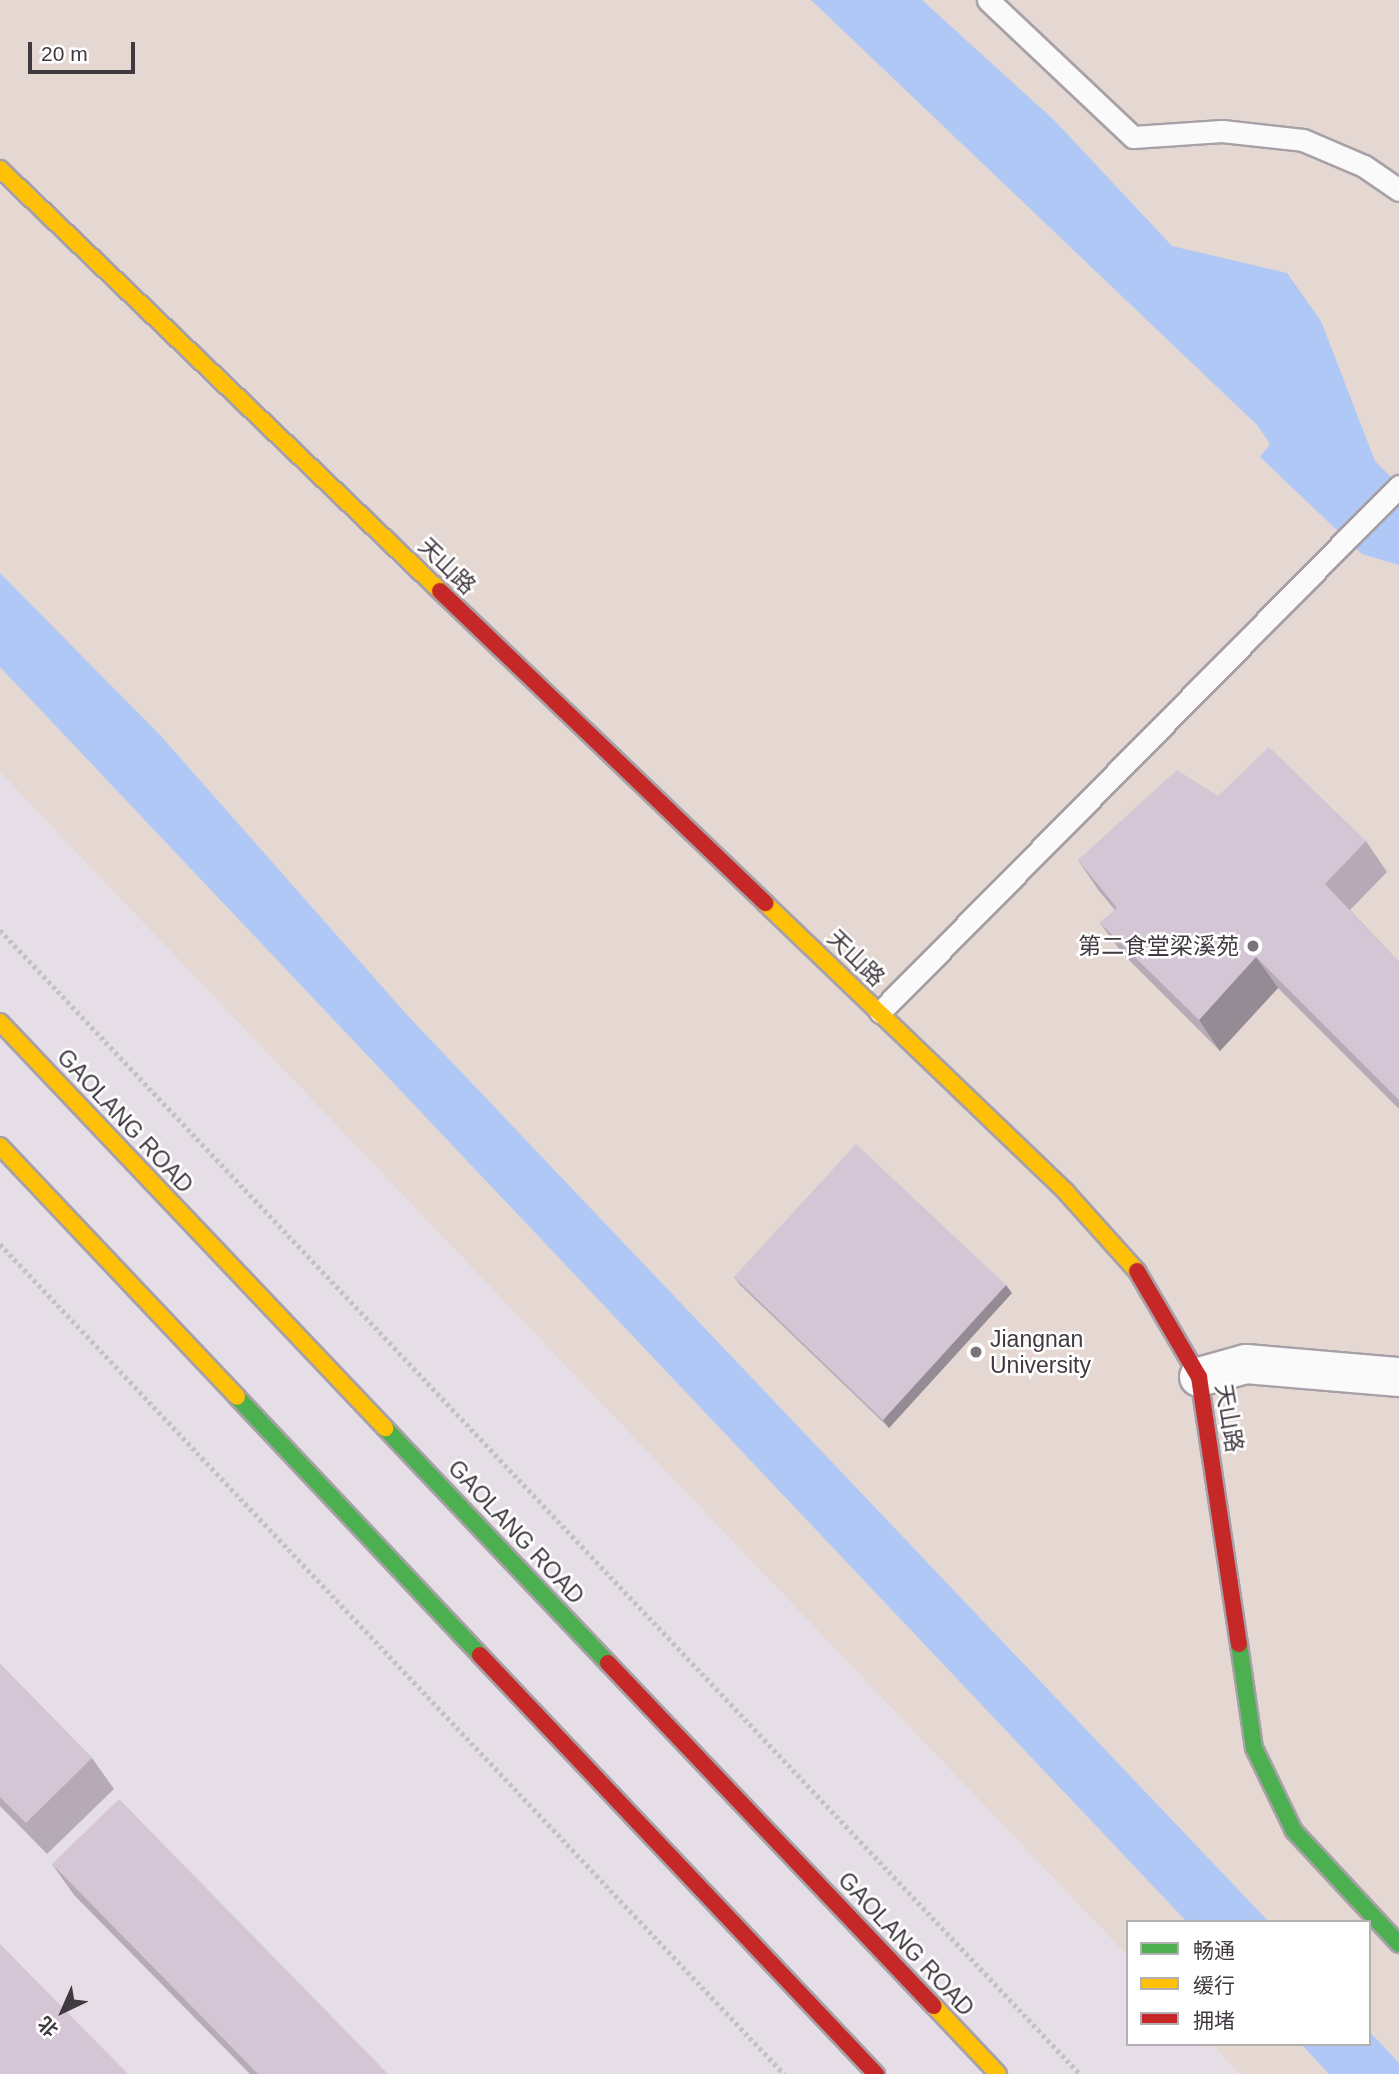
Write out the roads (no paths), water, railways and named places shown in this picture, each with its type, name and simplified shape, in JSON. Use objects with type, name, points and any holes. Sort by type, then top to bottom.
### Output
[{"type":"main road","name":"天山路","points":[[0,169],[1066,1192],[1148,1283],[1199,1377],[1254,1748],[1294,1831],[1399,1944]]},
{"type":"main road","name":"GAOLANG ROAD","points":[[0,1022],[998,2074]]},
{"type":"main road","points":[[0,1146],[876,2074]]},
{"type":"street","points":[[1199,1377],[1246,1364],[1399,1377]]},
{"type":"lane","points":[[988,0],[1133,137],[1222,131],[1303,140],[1364,166],[1399,190]]},
{"type":"lane","points":[[880,1012],[1399,486]]},
{"type":"water","points":[[811,0],[922,0],[1055,121],[1172,246],[1287,273],[1321,321],[1375,461],[1399,485],[1399,565],[1362,554],[1260,457],[1270,444],[1257,425]]},
{"type":"water","points":[[0,573],[160,735],[408,1016],[1267,1920],[1185,1920],[0,667]]},
{"type":"water","points":[[1371,2033],[1399,2063],[1399,2074],[1329,2074],[1303,2046],[1371,2046]]},
{"type":"place","name":"第二食堂梁溪苑","points":[[1253,946]]},
{"type":"place","name":"Jiangnan University","points":[[976,1352]]}]
